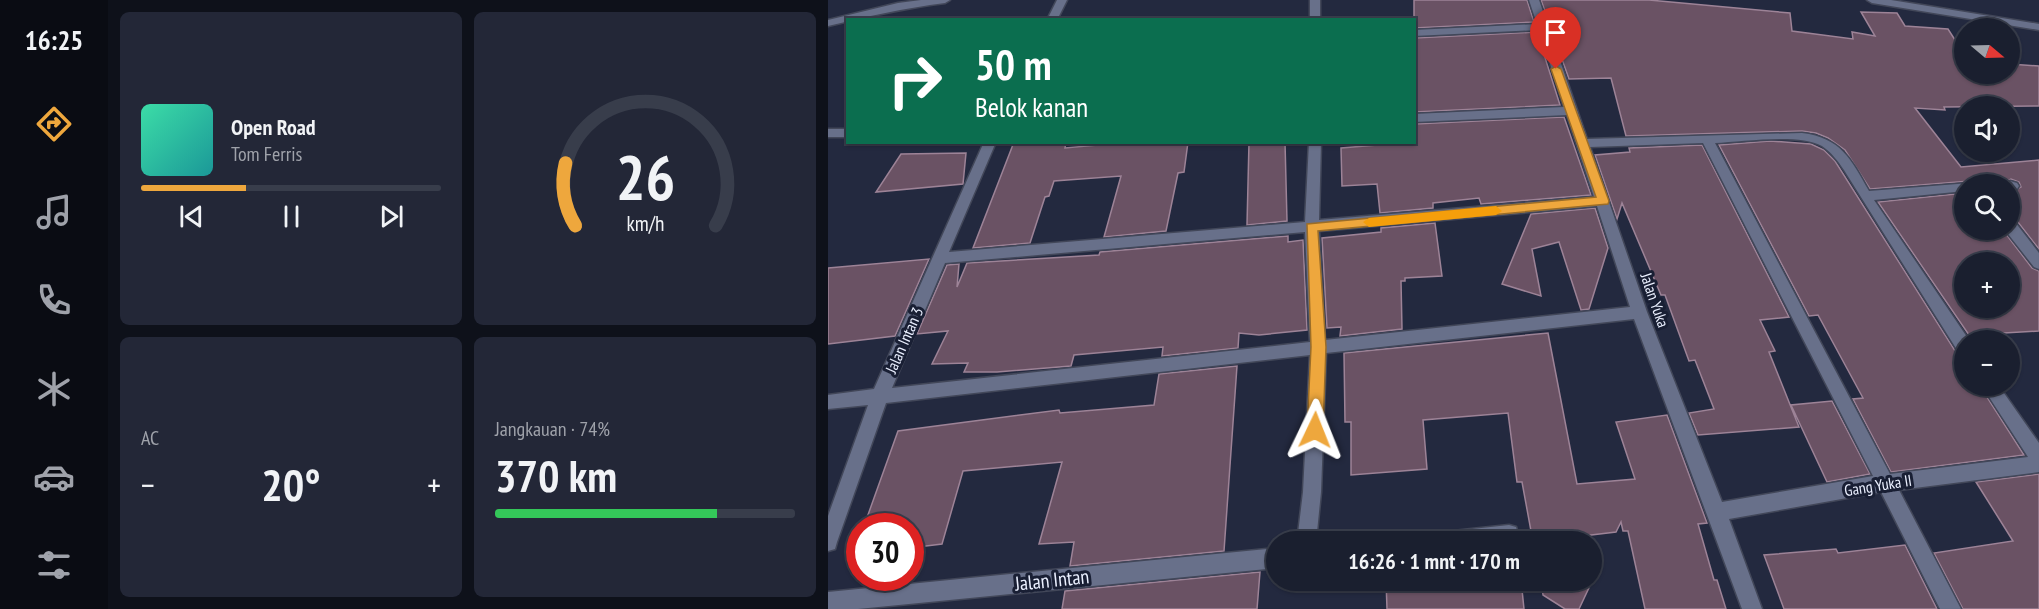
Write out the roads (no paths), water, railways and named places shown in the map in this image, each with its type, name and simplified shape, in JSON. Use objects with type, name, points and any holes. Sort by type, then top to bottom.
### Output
[{"type":"street","points":[[849,18],[898,6],[945,0]]},
{"type":"street","points":[[1053,18],[1062,0]]},
{"type":"street","points":[[1315,0],[1315,18]]},
{"type":"street","name":"Jalan Yuka","points":[[1534,0],[1639,312],[1718,512],[1752,609]]},
{"type":"street","points":[[1872,0],[2039,27]]},
{"type":"street","points":[[828,23],[846,19]]},
{"type":"street","points":[[1416,33],[1542,27]]},
{"type":"street","points":[[1416,118],[1570,111]]},
{"type":"street","points":[[828,133],[846,134]]},
{"type":"street","points":[[1582,143],[1794,136],[1827,143],[1850,170],[1954,331]]},
{"type":"street","points":[[1707,139],[1952,609]]},
{"type":"street","name":"Jalan Intan 3","points":[[828,542],[879,398],[989,144]]},
{"type":"street","points":[[1307,531],[1312,492],[1318,347],[1312,227],[1315,144]]},
{"type":"street","points":[[1865,196],[1954,187]]},
{"type":"street","points":[[941,258],[1603,201]]},
{"type":"street","points":[[2020,238],[2039,262]]},
{"type":"street","points":[[828,402],[1639,312]]},
{"type":"street","points":[[1997,396],[2039,458]]},
{"type":"street","name":"Gang Yuka II","points":[[1718,512],[1885,483],[2039,464]]},
{"type":"street","name":"Jalan Intan","points":[[828,602],[1266,559]]}]
